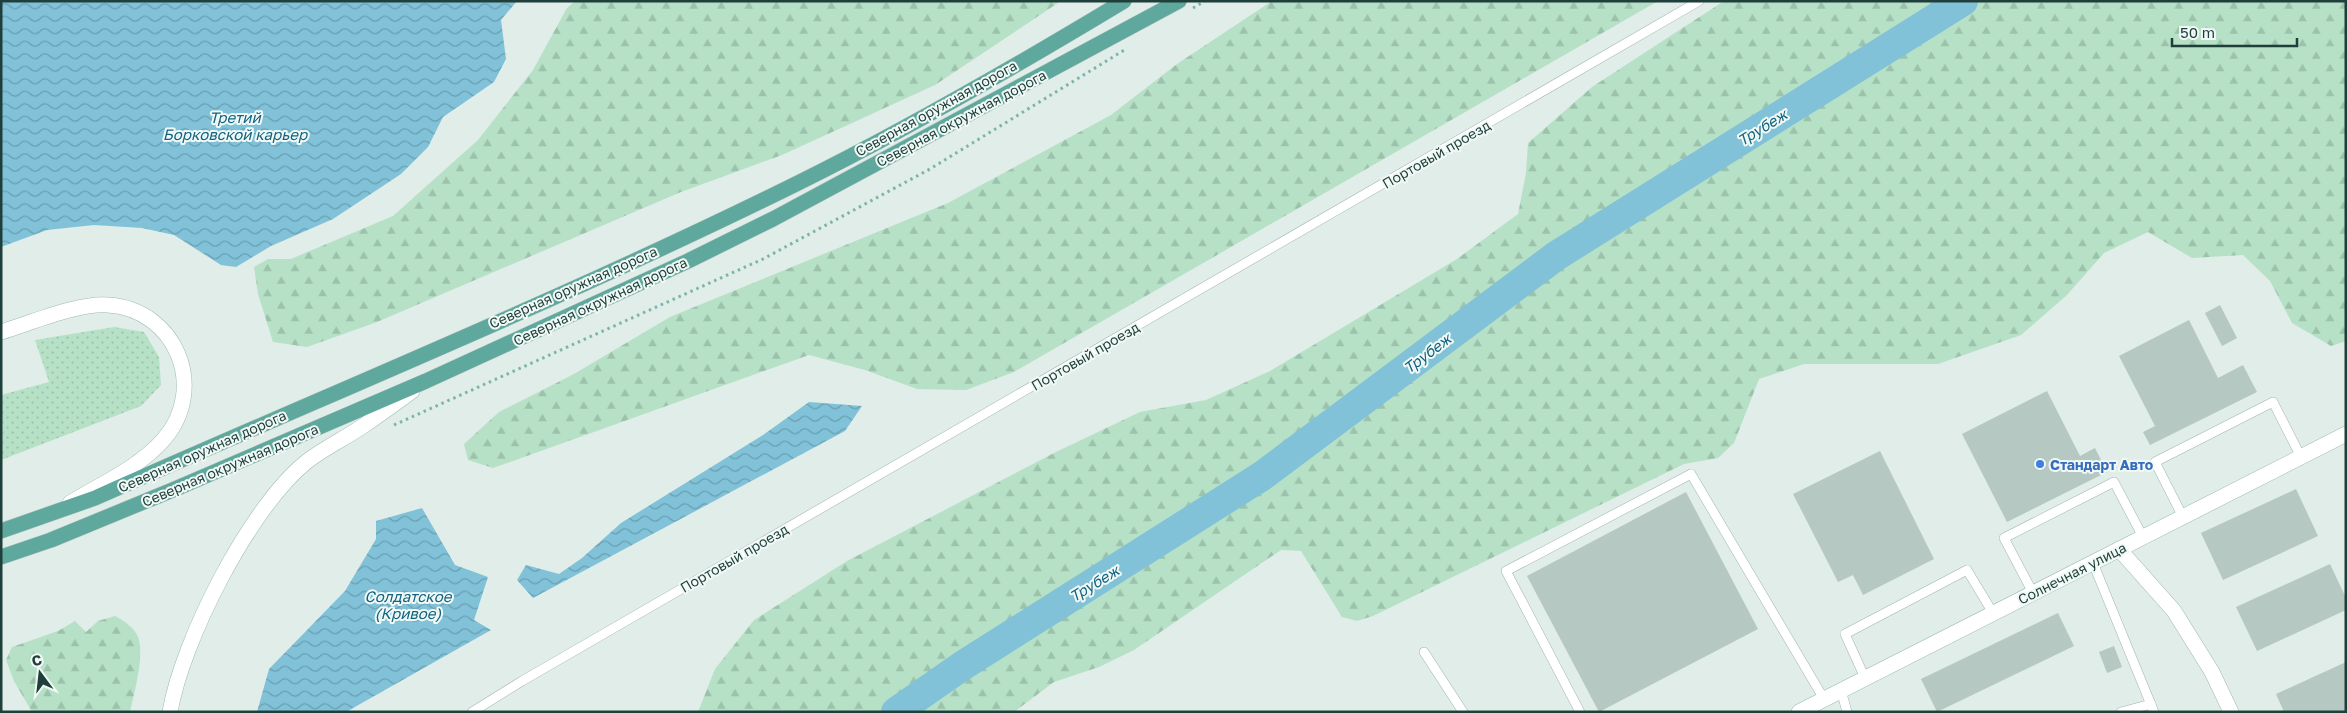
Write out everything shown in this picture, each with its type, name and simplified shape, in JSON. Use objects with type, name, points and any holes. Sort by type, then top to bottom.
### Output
[{"type":"main road","name":"Северная оружная дорога","points":[[1,531],[95,498],[674,242],[800,182],[1048,47],[1124,1]]},
{"type":"main road","name":"Северная окружная дорога","points":[[1,557],[51,540],[175,490],[426,381],[774,219],[1184,6]]},
{"type":"main road","points":[[1,332],[71,310],[108,305],[139,313],[167,334],[180,356],[185,384],[181,414],[165,438],[147,456],[54,513]]},
{"type":"main road","points":[[170,712],[189,646],[219,584],[247,535],[274,495],[305,463],[363,426],[426,381]]},
{"type":"main road","name":"Солнечная улица","points":[[1799,712],[2346,434]]},
{"type":"main road","points":[[2119,550],[2174,611],[2212,672],[2231,712]]},
{"type":"lane","name":"Портовый проезд","points":[[472,712],[565,656],[1699,1]]},
{"type":"lane","points":[[2183,517],[2155,462],[2273,402],[2301,457]]},
{"type":"lane","points":[[1580,712],[1506,571],[1691,474],[1824,699]]},
{"type":"lane","points":[[2033,593],[2004,538],[2114,482],[2143,537]]},
{"type":"lane","points":[[2093,563],[2152,708],[2121,712]]},
{"type":"lane","points":[[1865,678],[1845,634],[1967,570],[1993,613]]},
{"type":"lane","points":[[1424,652],[1463,712]]},
{"type":"lane","points":[[1841,690],[1848,712]]},
{"type":"path","points":[[1184,6],[1205,1]]},
{"type":"path","points":[[389,427],[763,259],[930,169],[1130,46]]},
{"type":"green space","points":[[575,1],[1061,1],[935,85],[782,155],[681,192],[377,322],[307,347],[273,342],[258,294],[254,267],[268,259],[291,259],[393,216],[478,140],[533,70],[567,8]]},
{"type":"green space","points":[[1272,1],[1658,1],[1014,372],[966,390],[917,389],[865,370],[809,355],[493,468],[468,460],[464,444],[499,412],[574,374],[670,317],[948,203],[1111,115],[1177,64]]},
{"type":"green space","points":[[1724,1],[2346,1],[2346,341],[2331,346],[2292,323],[2270,281],[2243,255],[2192,258],[2148,232],[2104,253],[2067,295],[2021,335],[1938,364],[1804,364],[1759,379],[1734,443],[1718,458],[1684,464],[1373,616],[1357,621],[1342,617],[1301,551],[1281,550],[1134,650],[1099,667],[1054,682],[1014,712],[698,712],[715,669],[754,620],[847,561],[1056,452],[1140,412],[1206,400],[1270,371],[1457,259],[1518,214],[1526,173],[1528,143],[1592,87]]},
{"type":"green space","points":[[114,327],[144,332],[159,357],[161,385],[141,406],[1,460],[1,395],[49,382],[35,340]]},
{"type":"green space","points":[[115,616],[132,627],[140,644],[138,674],[130,712],[32,712],[14,681],[6,660],[12,647],[58,631],[75,621],[86,632],[98,621]]},
{"type":"water","name":"Третий Борковской карьер","points":[[1,1],[517,1],[501,20],[506,59],[494,82],[443,117],[428,147],[401,174],[333,219],[271,246],[236,267],[221,265],[174,235],[142,228],[94,225],[47,230],[1,247]]},
{"type":"water","points":[[809,402],[862,406],[845,431],[533,598],[517,580],[526,565],[559,574],[582,558],[621,523],[763,435]]},
{"type":"water","name":"Солдатское (Кривое)","points":[[422,508],[455,565],[488,577],[474,620],[491,630],[346,712],[257,712],[269,669],[345,591],[376,539],[376,521]]},
{"type":"building","points":[[2220,305],[2237,338],[2222,346],[2205,313]]},
{"type":"building","name":"Стандарт Авто","points":[[2189,320],[2218,378],[2243,365],[2257,392],[2150,445],[2143,432],[2155,426],[2119,356]]},
{"type":"building","name":"Стандарт Авто","points":[[2047,391],[2080,456],[2095,448],[2107,472],[2007,522],[1962,434]]},
{"type":"building","points":[[1880,451],[1934,559],[1863,595],[1853,575],[1838,582],[1793,494]]},
{"type":"building","points":[[2296,489],[2318,536],[2223,580],[2201,533]]},
{"type":"building","points":[[1686,492],[1758,629],[1599,712],[1527,576]]},
{"type":"building","points":[[2330,564],[2346,598],[2346,610],[2257,651],[2236,607]]},
{"type":"building","points":[[2058,613],[2074,646],[1937,712],[1921,679]]},
{"type":"building","points":[[2114,646],[2122,667],[2107,673],[2099,652]]},
{"type":"building","points":[[2346,662],[2346,712],[2284,712],[2276,694]]},
{"type":"waterway","name":"Трубеж","points":[[896,712],[962,666],[1262,476],[1556,256],[1963,1]]},
{"type":"place","name":"Стандарт Авто","points":[[2040,464]]}]
